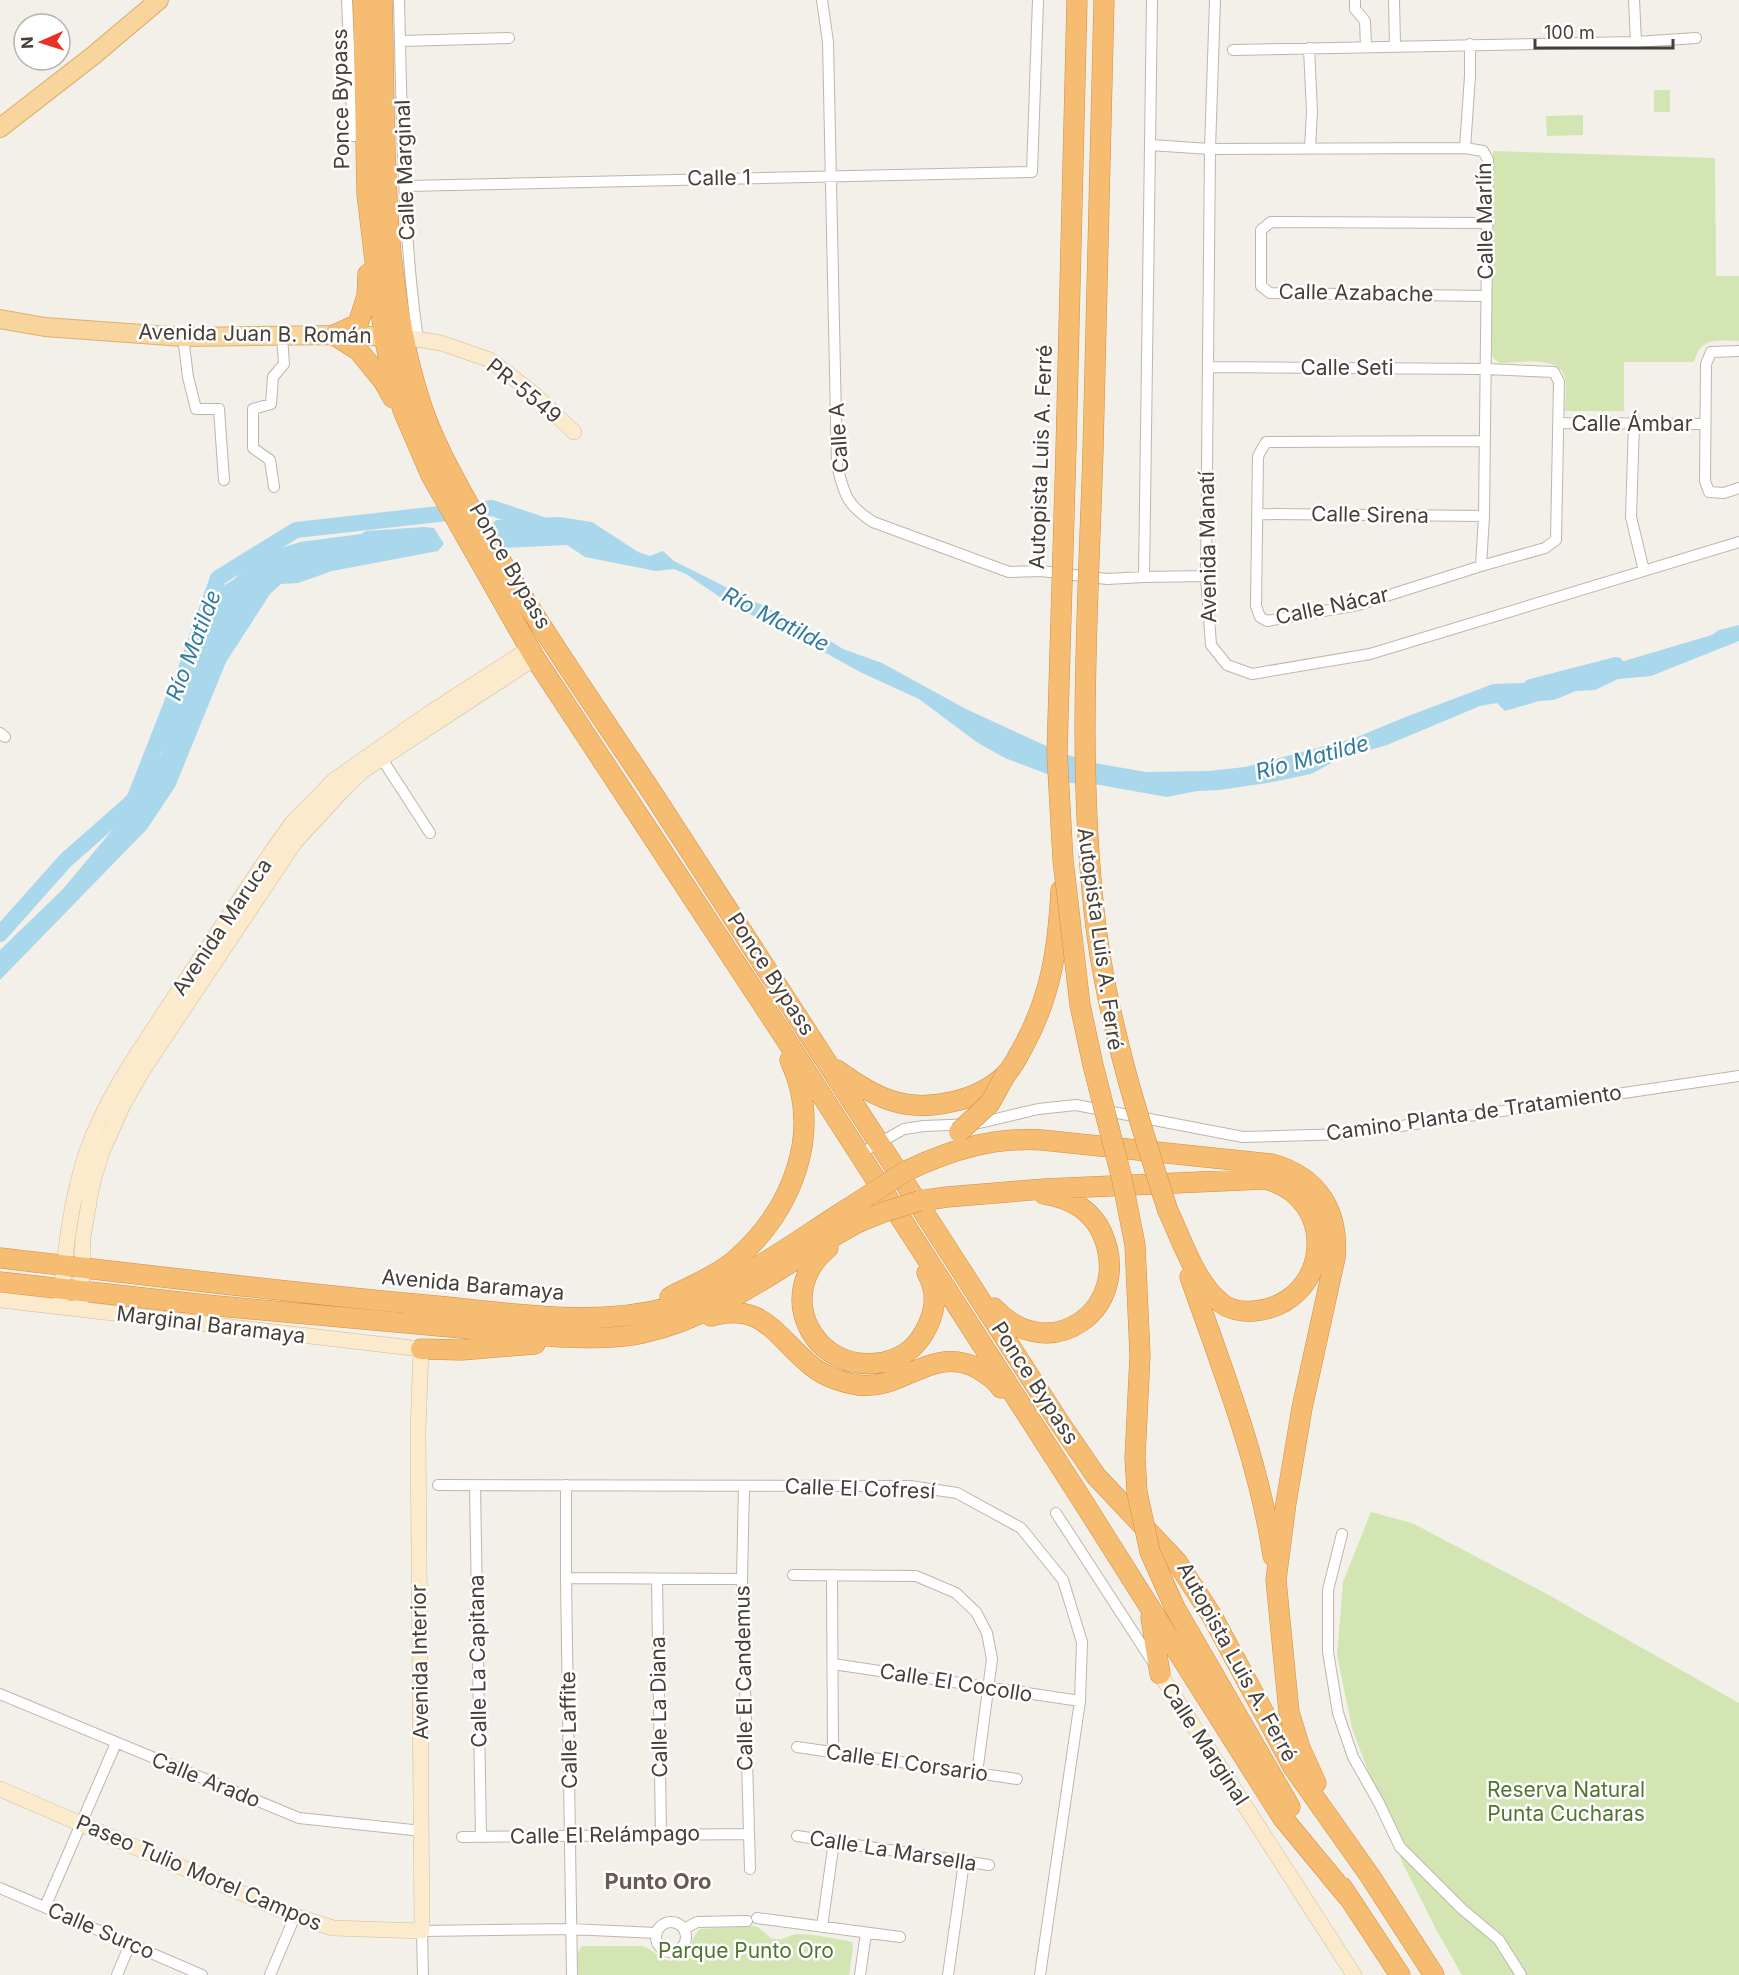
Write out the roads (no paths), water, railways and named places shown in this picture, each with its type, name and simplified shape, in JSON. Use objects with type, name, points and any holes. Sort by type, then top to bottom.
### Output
[{"type":"highway","name":"Ponce Bypass","points":[[363,0],[368,195],[371,224],[421,405],[434,438],[448,487]]},
{"type":"highway","name":"Ponce Bypass","points":[[382,0],[387,197],[402,338],[393,378],[408,423],[448,487],[485,554],[532,654],[781,1032],[912,1236],[1006,1388],[1018,1414],[1038,1433],[1282,1817],[1348,1897]]},
{"type":"highway","name":"Autopista Luis A. Ferré","points":[[1077,0],[1057,753],[1062,860],[1080,1005],[1122,1179],[1135,1245],[1140,1354],[1135,1458],[1137,1492],[1150,1552],[1175,1608],[1292,1810],[1348,1897]]},
{"type":"highway","name":"Autopista Luis A. Ferré","points":[[1104,0],[1084,723],[1097,935],[1119,1047],[1168,1211],[1231,1395],[1251,1461],[1264,1511],[1276,1580]]},
{"type":"highway","points":[[334,335],[358,324],[360,320],[367,296],[371,224]]},
{"type":"highway","points":[[334,335],[358,350],[384,382],[408,423]]},
{"type":"highway","name":"Ponce Bypass","points":[[485,554],[550,639],[792,1006],[1028,1375],[1096,1476],[1187,1575],[1212,1616],[1293,1767],[1339,1831]]},
{"type":"highway","points":[[906,1171],[971,1122],[990,1103],[1030,1034],[1043,1002],[1054,963],[1059,935],[1062,860]]},
{"type":"highway","points":[[629,1316],[652,1302],[670,1297],[732,1263],[764,1232],[786,1197],[796,1173],[801,1151],[803,1121],[801,1095],[781,1032]]},
{"type":"highway","points":[[826,1062],[863,1088],[893,1102],[924,1106],[956,1101],[987,1089],[1006,1074]]},
{"type":"highway","points":[[906,1171],[947,1152],[977,1144],[1007,1140],[1042,1140],[1255,1162],[1283,1167],[1296,1172],[1307,1181],[1325,1203],[1332,1217],[1336,1241],[1335,1258],[1302,1408],[1276,1580],[1289,1712],[1300,1748],[1339,1831],[1434,1975]]},
{"type":"highway","name":"Avenida Baramaya","points":[[0,1281],[71,1299],[207,1305],[587,1338],[626,1336],[659,1328],[714,1308],[750,1289],[829,1237],[906,1171]]},
{"type":"highway","points":[[1021,1191],[1255,1178],[1274,1181],[1286,1187],[1296,1196],[1313,1218],[1317,1233],[1314,1268],[1296,1296],[1281,1305],[1249,1312],[1235,1310],[1222,1304],[1211,1294],[1197,1275],[1168,1211]]},
{"type":"highway","points":[[971,1286],[984,1295],[991,1306],[1010,1323],[1018,1328],[1039,1333],[1076,1326],[1087,1318],[1102,1300],[1110,1274],[1110,1263],[1108,1250],[1097,1224],[1089,1213],[1067,1200],[1021,1191]]},
{"type":"highway","name":"Avenida Baramaya","points":[[0,1258],[346,1298],[574,1319],[629,1316],[673,1306],[710,1292],[853,1218],[946,1197],[1021,1191]]},
{"type":"highway","points":[[853,1218],[845,1236],[819,1255],[810,1266],[805,1276],[802,1301],[808,1327],[817,1340],[837,1357],[856,1363],[876,1363],[901,1356],[918,1343],[931,1318],[935,1306],[931,1280],[918,1256],[912,1236]]},
{"type":"highway","points":[[659,1328],[677,1326],[726,1312],[746,1313],[757,1317],[774,1330],[815,1368],[839,1381],[872,1385],[889,1382],[931,1363],[957,1361],[981,1370],[1006,1388]]},
{"type":"highway","points":[[421,1349],[462,1350],[587,1338]]},
{"type":"highway","points":[[1144,1599],[1152,1623],[1160,1674]]},
{"type":"highway","points":[[1348,1897],[1400,1975]]},
{"type":"main road","points":[[0,128],[94,55],[159,0]]},
{"type":"main road","name":"Avenida Juan B. Román","points":[[0,319],[45,327],[183,337],[334,335],[402,338]]},
{"type":"street","name":"Calle Marginal","points":[[347,0],[353,136],[366,135]]},
{"type":"street","name":"Calle Marginal","points":[[399,0],[411,290],[402,338]]},
{"type":"street","name":"Calle A","points":[[822,0],[828,42],[837,466],[845,495],[856,511],[873,522],[1009,572],[1041,571],[1107,579],[1206,576]]},
{"type":"street","name":"Calle 1","points":[[406,186],[1032,172],[1038,0]]},
{"type":"street","points":[[1144,577],[1152,0]]},
{"type":"street","name":"Avenida Manatí","points":[[1215,0],[1209,149],[1206,576],[1211,645],[1227,665],[1252,674],[1370,654],[1739,542]]},
{"type":"street","points":[[1355,0],[1355,9],[1365,21],[1366,47]]},
{"type":"street","points":[[1394,0],[1395,45]]},
{"type":"street","points":[[1634,0],[1636,42]]},
{"type":"street","points":[[400,41],[509,38]]},
{"type":"street","points":[[1233,50],[1260,54],[1310,48],[1636,42],[1696,38]]},
{"type":"street","points":[[1465,148],[1470,44]]},
{"type":"street","points":[[1310,48],[1312,112],[1310,148]]},
{"type":"street","name":"Calle Marlín","points":[[1150,145],[1209,149],[1465,148],[1483,151],[1488,160],[1484,516],[1481,566]]},
{"type":"street","name":"Calle Azabache","points":[[1486,296],[1270,293],[1261,286],[1259,265],[1261,230],[1271,222],[1487,223]]},
{"type":"street","points":[[274,487],[270,460],[254,448],[253,409],[271,404],[273,377],[284,364],[282,336]]},
{"type":"street","points":[[183,337],[188,377],[196,409],[219,410],[224,480]]},
{"type":"street","name":"PR-5549","points":[[402,338],[441,343],[490,360],[534,394],[574,432]]},
{"type":"street","points":[[1739,351],[1712,352],[1706,364],[1705,424],[1705,481],[1709,492],[1724,493],[1739,488]]},
{"type":"street","name":"Calle Seti","points":[[1208,367],[1486,369]]},
{"type":"street","name":"Calle Nácar","points":[[1485,441],[1266,442],[1258,456],[1256,606],[1260,616],[1267,621],[1358,605],[1545,548],[1556,540],[1559,382],[1554,372],[1486,369]]},
{"type":"street","name":"Calle Ámbar","points":[[1559,423],[1705,424]]},
{"type":"street","points":[[1634,424],[1631,517],[1644,571]]},
{"type":"street","name":"Calle Sirena","points":[[1257,514],[1484,516]]},
{"type":"street","name":"Avenida Maruca","points":[[73,1267],[83,1238],[92,1185],[112,1127],[134,1084],[295,842],[364,770],[532,654]]},
{"type":"street","name":"Avenida Maruca","points":[[71,1299],[79,1180],[87,1152],[108,1102],[145,1042],[285,832],[333,781],[428,714],[532,654]]},
{"type":"street","points":[[382,759],[430,833]]},
{"type":"street","name":"Camino Planta de Tratamiento","points":[[859,1154],[904,1129],[975,1124],[1038,1109],[1076,1105],[1243,1137],[1347,1134],[1739,1076]]},
{"type":"street","name":"Marginal Baramaya","points":[[0,1300],[71,1299],[421,1349]]},
{"type":"street","name":"Avenida Interior","points":[[421,1349],[418,1431],[423,1975]]},
{"type":"street","name":"Calle El Cofresí","points":[[438,1485],[910,1486],[957,1493],[1021,1528],[1063,1580],[1082,1642],[1080,1701],[1040,1975]]},
{"type":"street","name":"Calle La Capitana","points":[[475,1485],[481,1836]]},
{"type":"street","name":"Calle Laffite","points":[[566,1485],[572,1975]]},
{"type":"street","name":"Calle El Candemus","points":[[744,1486],[742,1579],[747,1834],[750,1869]]},
{"type":"street","name":"Calle Marginal","points":[[1056,1513],[1354,1975]]},
{"type":"street","points":[[1342,1534],[1328,1590],[1328,1652],[1338,1713],[1353,1757],[1380,1803],[1400,1847],[1462,1909],[1499,1940],[1521,1975]]},
{"type":"street","points":[[793,1575],[915,1576],[956,1593],[976,1612],[987,1633],[992,1659],[977,1773]]},
{"type":"street","points":[[832,1575],[833,1752]]},
{"type":"street","points":[[566,1578],[742,1579]]},
{"type":"street","name":"Calle La Diana","points":[[657,1579],[661,1835]]},
{"type":"street","name":"Calle El Cocollo","points":[[833,1664],[1080,1701]]},
{"type":"street","name":"Calle Arado","points":[[0,1694],[299,1818],[422,1831]]},
{"type":"street","points":[[45,1907],[116,1743]]},
{"type":"street","name":"Calle El Corsario","points":[[797,1747],[1017,1779]]},
{"type":"street","name":"Paseo Tulio Morel Campos","points":[[0,1789],[295,1916],[333,1928],[422,1931],[571,1929],[656,1933],[661,1924],[667,1922],[678,1923],[684,1929],[697,1922],[752,1920],[900,1937]]},
{"type":"street","name":"Calle El Relámpago","points":[[462,1837],[747,1834]]},
{"type":"street","name":"Calle La Marsella","points":[[797,1836],[989,1865]]},
{"type":"street","points":[[822,1927],[834,1841]]},
{"type":"street","points":[[948,1975],[964,1862]]},
{"type":"street","name":"Calle Surco","points":[[0,1888],[202,1975]]},
{"type":"street","points":[[270,1975],[295,1916]]},
{"type":"street","points":[[656,1933],[658,1946],[669,1952],[675,1952],[686,1939],[684,1929]]},
{"type":"street","points":[[860,1975],[866,1933]]},
{"type":"street","points":[[117,1975],[130,1944]]},
{"type":"water","name":"Río Matilde","points":[[559,517],[592,522],[638,552],[650,556],[663,551],[674,561],[819,634],[843,649],[882,663],[966,709],[1042,744],[1071,756],[1100,764],[1146,772],[1209,771],[1245,767],[1355,738],[1493,684],[1565,681],[1739,625],[1739,641],[1651,676],[1618,679],[1595,690],[1576,691],[1554,700],[1539,701],[1505,711],[1497,703],[1480,706],[1387,745],[1339,759],[1311,774],[1267,783],[1167,797],[1094,784],[1071,783],[1005,758],[978,743],[919,699],[860,672],[783,629],[736,608],[686,574],[674,569],[656,571],[585,557],[567,545],[501,548],[491,525],[496,520]]},
{"type":"water","points":[[434,528],[444,544],[438,551],[332,571],[298,583],[281,584],[270,594],[226,662],[175,787],[147,829],[0,980],[0,950],[63,889],[114,828],[126,796],[145,778],[161,754],[166,737],[166,706],[175,688],[175,673],[201,643],[208,608],[221,587],[233,580],[260,555],[300,542],[361,534],[366,531]]},
{"type":"waterway","name":"Río Matilde","points":[[185,672],[218,578],[296,530],[492,508],[543,525]]},
{"type":"waterway","name":"Río Matilde","points":[[1531,687],[1616,665]]},
{"type":"waterway","name":"Río Matilde","points":[[0,934],[66,860],[134,800],[174,698]]},
{"type":"district","name":"Punto Oro","points":[[658,1881]]},
{"type":"park label","name":"Reserva Natural Punta Cucharas","points":[[1566,1802]]},
{"type":"park label","name":"Parque Punto Oro","points":[[746,1951]]}]
